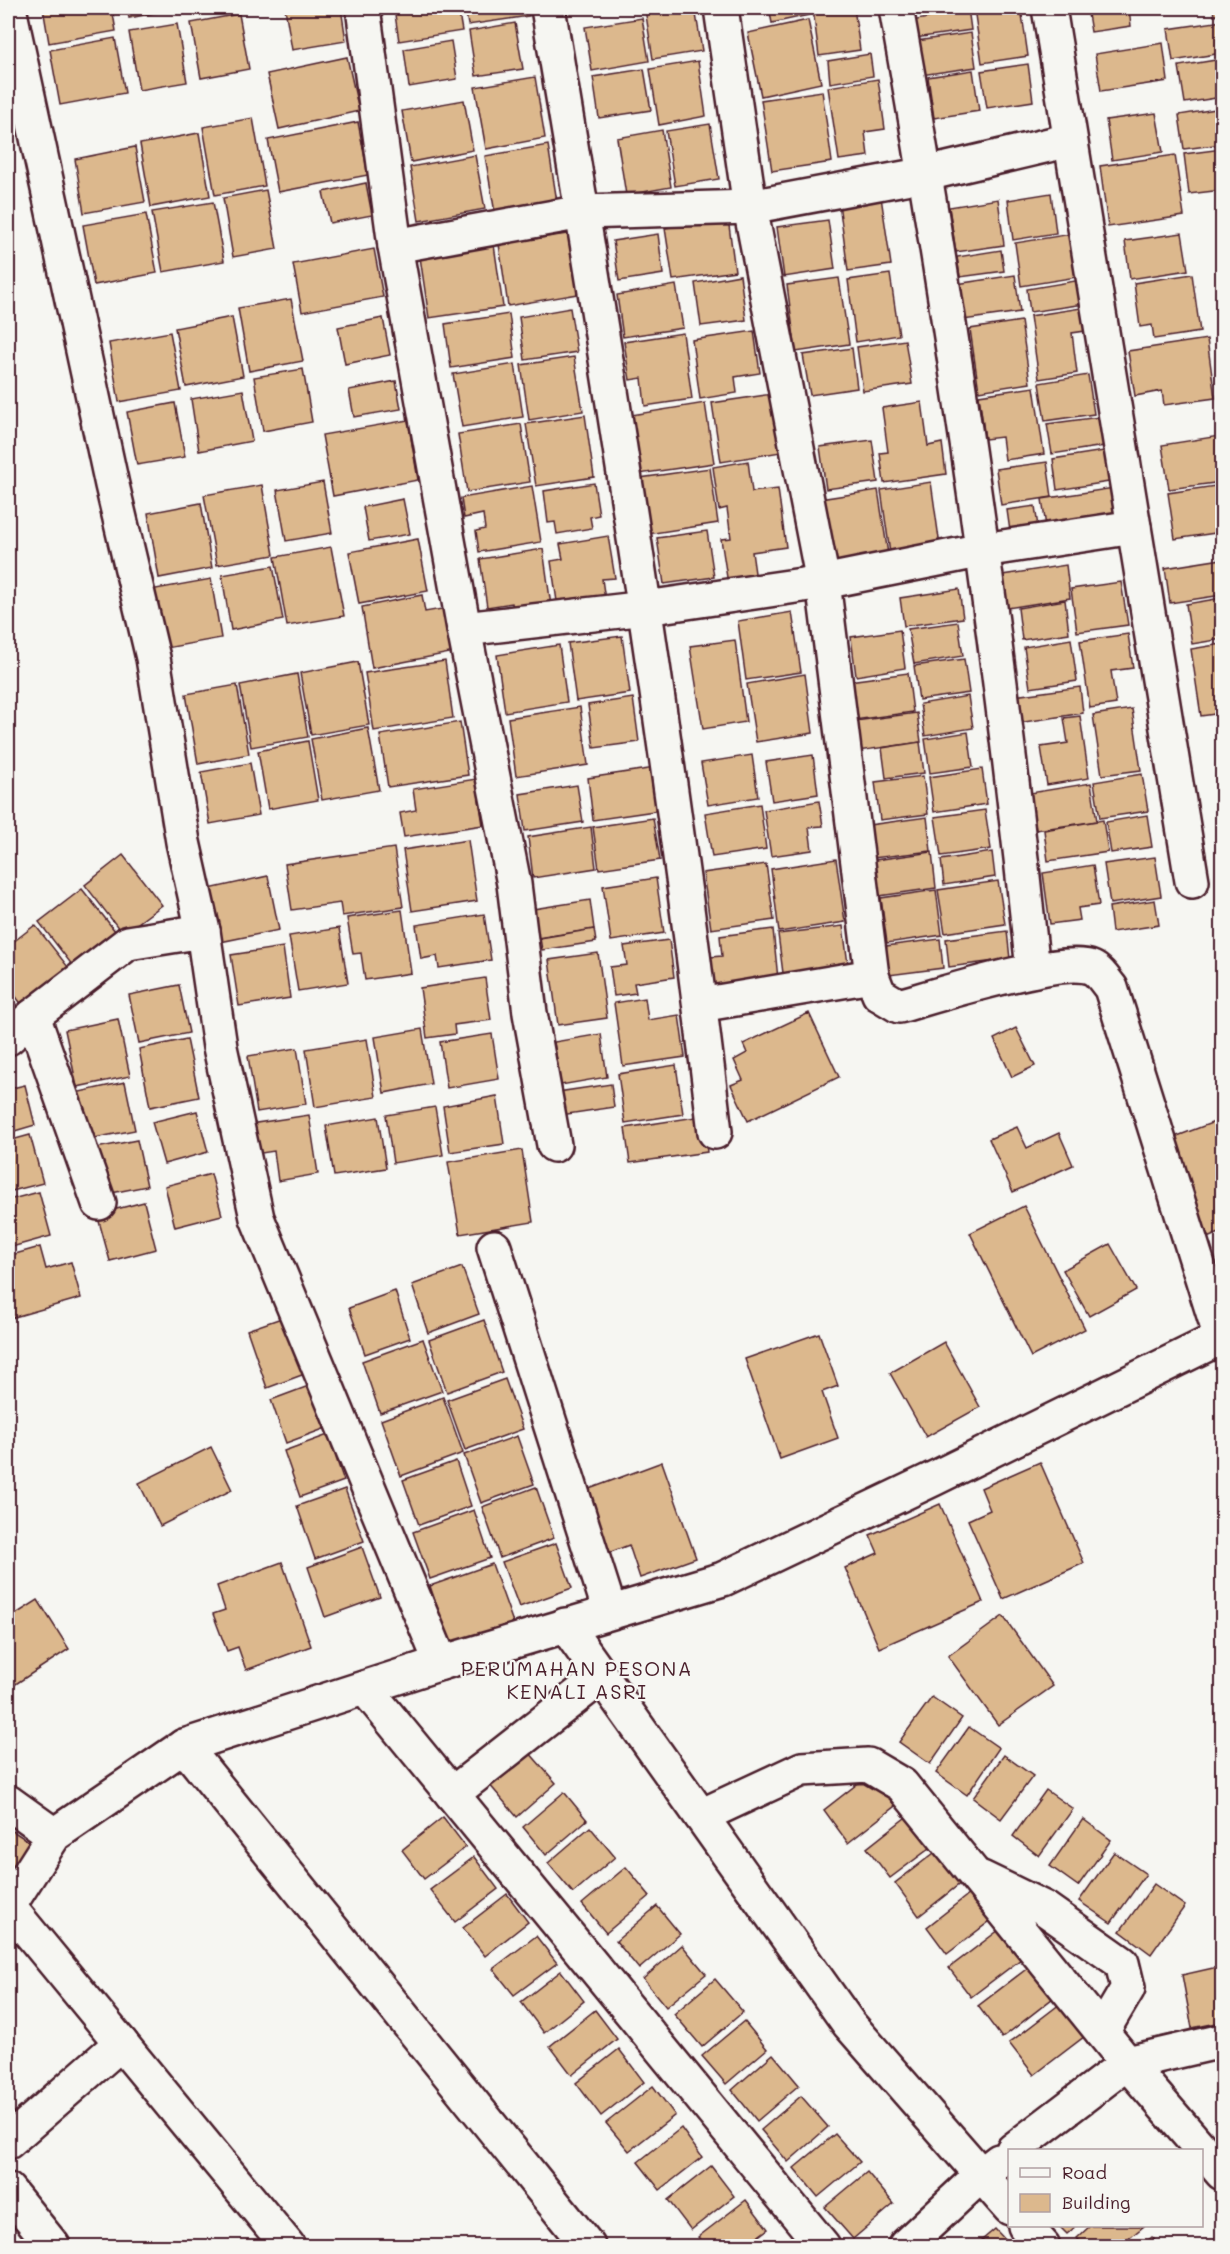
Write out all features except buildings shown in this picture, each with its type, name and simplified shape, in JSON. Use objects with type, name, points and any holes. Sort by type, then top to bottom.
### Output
[{"type":"street","points":[[9,8],[109,473],[153,658],[183,842],[203,931],[220,1047],[257,1218],[441,1664]]},
{"type":"street","points":[[363,8],[395,246],[464,629],[514,884],[530,1013],[554,1145]]},
{"type":"street","points":[[548,8],[646,609],[715,1132]]},
{"type":"street","points":[[288,2247],[8,1906],[54,1835],[184,1746],[565,1625],[723,1579],[1222,1338],[1111,988],[1093,968],[1068,964],[1033,970],[899,1006],[879,994],[872,976],[824,582],[750,207],[721,8]]},
{"type":"street","points":[[896,8],[926,174],[983,550],[1033,970]]},
{"type":"street","points":[[1048,8],[1192,881]]},
{"type":"street","points":[[395,246],[582,213],[750,207],[926,174],[1070,140]]},
{"type":"street","points":[[464,629],[646,609],[824,582],[983,550],[1134,527]]},
{"type":"street","points":[[8,1038],[128,943],[203,931]]},
{"type":"street","points":[[700,1005],[872,976]]},
{"type":"street","points":[[33,1016],[99,1203]]},
{"type":"street","points":[[494,1247],[610,1612]]},
{"type":"street","points":[[565,1625],[849,2024],[1008,2206]]},
{"type":"street","points":[[452,1794],[601,1677]]},
{"type":"street","points":[[365,1688],[823,2247]]},
{"type":"street","points":[[184,1746],[588,2247]]},
{"type":"street","points":[[701,1816],[802,1769],[868,1765],[902,1785],[1127,2063],[1201,2149]]},
{"type":"street","points":[[8,1802],[54,1835]]},
{"type":"street","points":[[975,1875],[1044,1908],[1122,1963],[1128,1988],[1102,2032]]},
{"type":"street","points":[[1015,2149],[1127,2063],[1222,2041]]},
{"type":"street","points":[[8,2142],[121,2043]]},
{"type":"street","points":[[1203,2151],[1222,2173]]},
{"type":"street","points":[[904,2247],[981,2175],[1008,2154]]},
{"type":"street","points":[[8,2190],[53,2247]]},
{"type":"street","points":[[1026,2227],[1043,2247]]},
{"type":"district","name":"PERUMAHAN PESONA KENALI ASRI","points":[[577,1680]]}]
